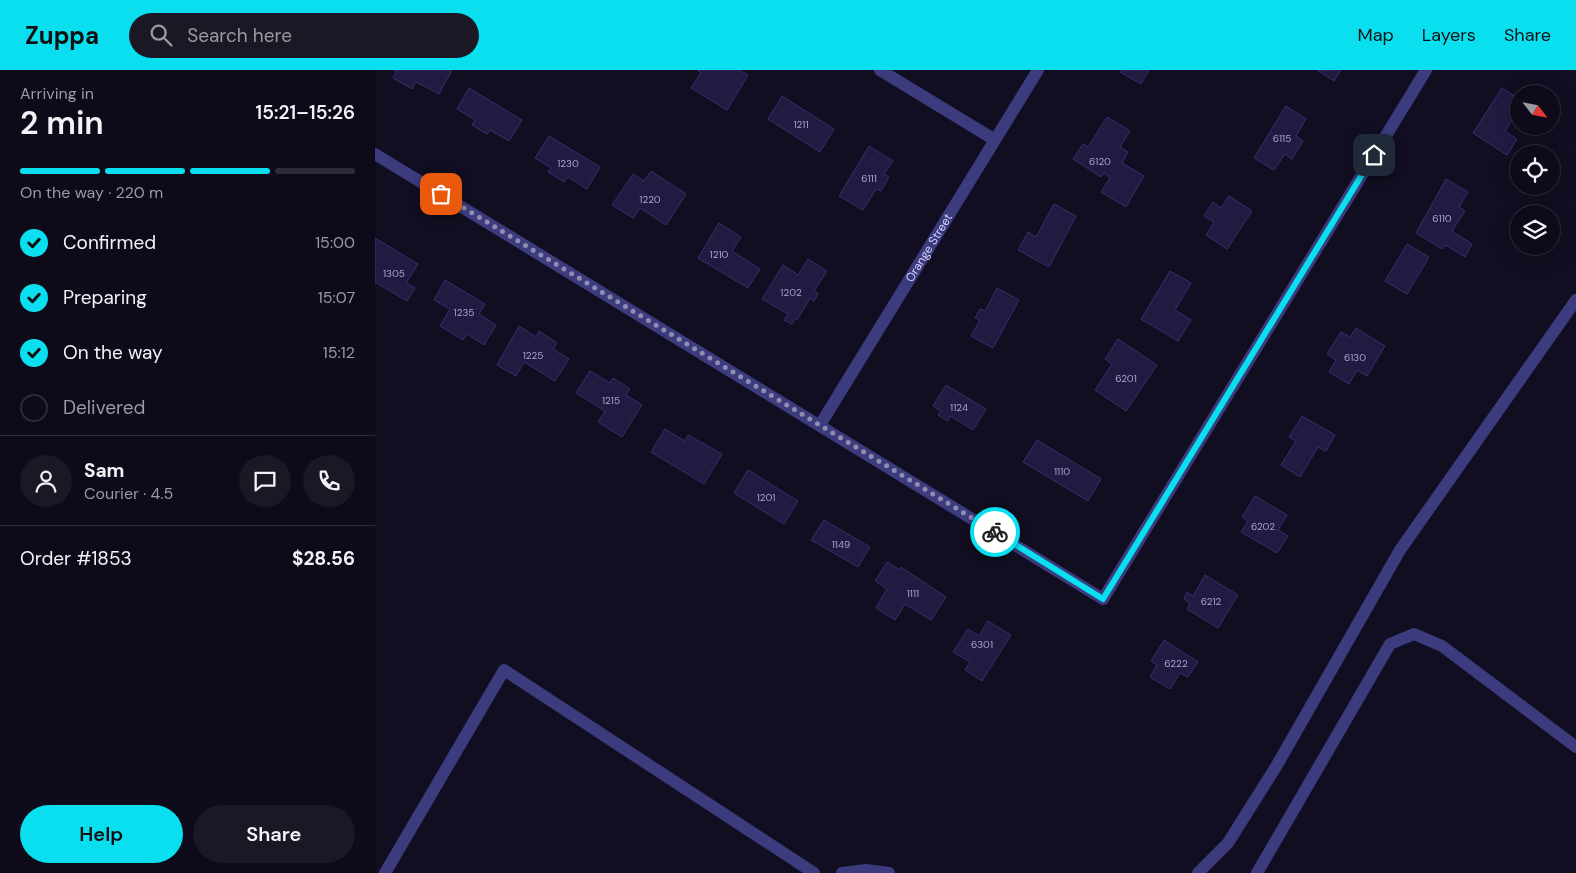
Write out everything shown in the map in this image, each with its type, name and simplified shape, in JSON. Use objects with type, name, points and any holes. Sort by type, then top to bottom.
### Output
[{"type":"street","points":[[880,70],[995,140]]},
{"type":"street","name":"Orange Street","points":[[820,426],[1038,70]]},
{"type":"street","points":[[375,154],[1103,599],[1426,70]]},
{"type":"street","points":[[1198,873],[1233,835],[1282,756],[1400,550],[1576,300]]},
{"type":"street","points":[[1257,873],[1390,644],[1414,634],[1442,646],[1576,748]]},
{"type":"street","points":[[385,873],[504,670],[814,873]]},
{"type":"street","points":[[842,873],[865,870],[889,873]]},
{"type":"building","points":[[394,70],[452,70],[439,94],[416,82],[412,89],[393,78],[396,72]]},
{"type":"building","points":[[697,70],[739,70],[748,75],[727,110],[691,88],[701,73]]},
{"type":"building","points":[[1121,70],[1149,70],[1141,84],[1120,72]]},
{"type":"building","points":[[1317,70],[1341,70],[1334,81]]},
{"type":"building","points":[[469,88],[522,120],[509,141],[490,130],[487,134],[472,125],[475,120],[457,109]]},
{"type":"building","points":[[1502,88],[1510,93],[1510,124],[1505,131],[1517,139],[1513,145],[1510,145],[1507,155],[1473,133]]},
{"type":"building","points":[[782,96],[834,129],[820,152],[768,119]]},
{"type":"building","points":[[1286,106],[1306,119],[1296,136],[1303,141],[1292,159],[1285,154],[1274,170],[1254,158]]},
{"type":"building","points":[[1107,117],[1130,131],[1120,147],[1128,152],[1122,163],[1144,176],[1126,207],[1101,192],[1110,178],[1104,173],[1101,177],[1073,159],[1083,144],[1088,147]]},
{"type":"building","points":[[549,136],[600,167],[587,189],[568,177],[564,182],[548,172],[551,168],[535,158]]},
{"type":"building","points":[[869,146],[893,161],[884,174],[889,177],[881,191],[876,189],[863,210],[839,196]]},
{"type":"building","points":[[651,171],[686,194],[666,225],[640,208],[633,218],[612,205],[633,174],[644,181]]},
{"type":"building","points":[[1446,179],[1468,192],[1459,207],[1465,211],[1452,231],[1472,244],[1465,257],[1445,245],[1442,249],[1416,233]]},
{"type":"building","points":[[1229,196],[1252,211],[1227,249],[1206,235],[1214,222],[1204,216],[1213,202],[1221,208]]},
{"type":"building","points":[[1054,204],[1076,216],[1049,267],[1018,250],[1028,232],[1036,237]]},
{"type":"building","points":[[719,223],[741,237],[732,251],[760,269],[748,288],[698,258]]},
{"type":"building","points":[[375,238],[418,264],[406,283],[415,288],[407,301],[375,282]]},
{"type":"building","points":[[1407,244],[1429,257],[1407,294],[1385,281]]},
{"type":"building","points":[[808,259],[827,271],[814,291],[818,294],[814,301],[810,298],[797,320],[795,319],[792,324],[784,320],[788,314],[762,299],[783,265],[798,275]]},
{"type":"building","points":[[1170,271],[1191,283],[1175,310],[1191,320],[1178,341],[1141,319]]},
{"type":"building","points":[[445,280],[485,304],[479,314],[496,325],[484,345],[467,334],[463,340],[440,326],[450,309],[434,300]]},
{"type":"building","points":[[997,288],[1019,300],[993,348],[971,336],[980,320],[975,318],[980,309],[985,311]]},
{"type":"building","points":[[519,326],[536,337],[539,331],[557,343],[553,349],[569,359],[555,381],[524,362],[516,376],[497,365]]},
{"type":"building","points":[[1356,328],[1385,346],[1367,376],[1357,370],[1349,384],[1329,372],[1336,360],[1327,354],[1341,332],[1350,337]]},
{"type":"building","points":[[1118,339],[1157,365],[1126,411],[1095,390],[1112,364],[1105,359]]},
{"type":"building","points":[[590,371],[610,383],[613,378],[630,389],[626,395],[642,405],[622,437],[598,422],[605,411],[576,393]]},
{"type":"building","points":[[946,385],[986,409],[973,430],[950,416],[948,421],[938,415],[941,411],[933,406]]},
{"type":"building","points":[[1302,416],[1335,435],[1326,451],[1318,447],[1300,477],[1281,465],[1296,441],[1289,437]]},
{"type":"building","points":[[665,429],[685,441],[688,435],[722,454],[704,484],[651,452]]},
{"type":"building","points":[[1037,440],[1101,479],[1088,501],[1023,462]]},
{"type":"building","points":[[748,470],[798,501],[784,524],[734,493]]},
{"type":"building","points":[[1255,496],[1287,515],[1278,530],[1288,536],[1277,553],[1241,532],[1248,521],[1242,517]]},
{"type":"building","points":[[824,520],[870,547],[858,567],[811,540]]},
{"type":"building","points":[[887,562],[900,570],[901,567],[946,597],[931,620],[905,604],[895,620],[876,608],[887,589],[875,581]]},
{"type":"building","points":[[1205,575],[1238,595],[1218,628],[1187,609],[1190,603],[1184,599],[1187,592],[1193,596]]},
{"type":"building","points":[[988,621],[1011,635],[982,681],[965,670],[970,662],[953,652],[968,629],[979,636]]},
{"type":"building","points":[[1164,640],[1198,662],[1188,677],[1180,673],[1170,689],[1150,677],[1157,665],[1151,661]]},
{"type":"way so far","points":[[441,194],[995,532]]},
{"type":"route","points":[[995,532],[1103,599],[1374,155]]}]
